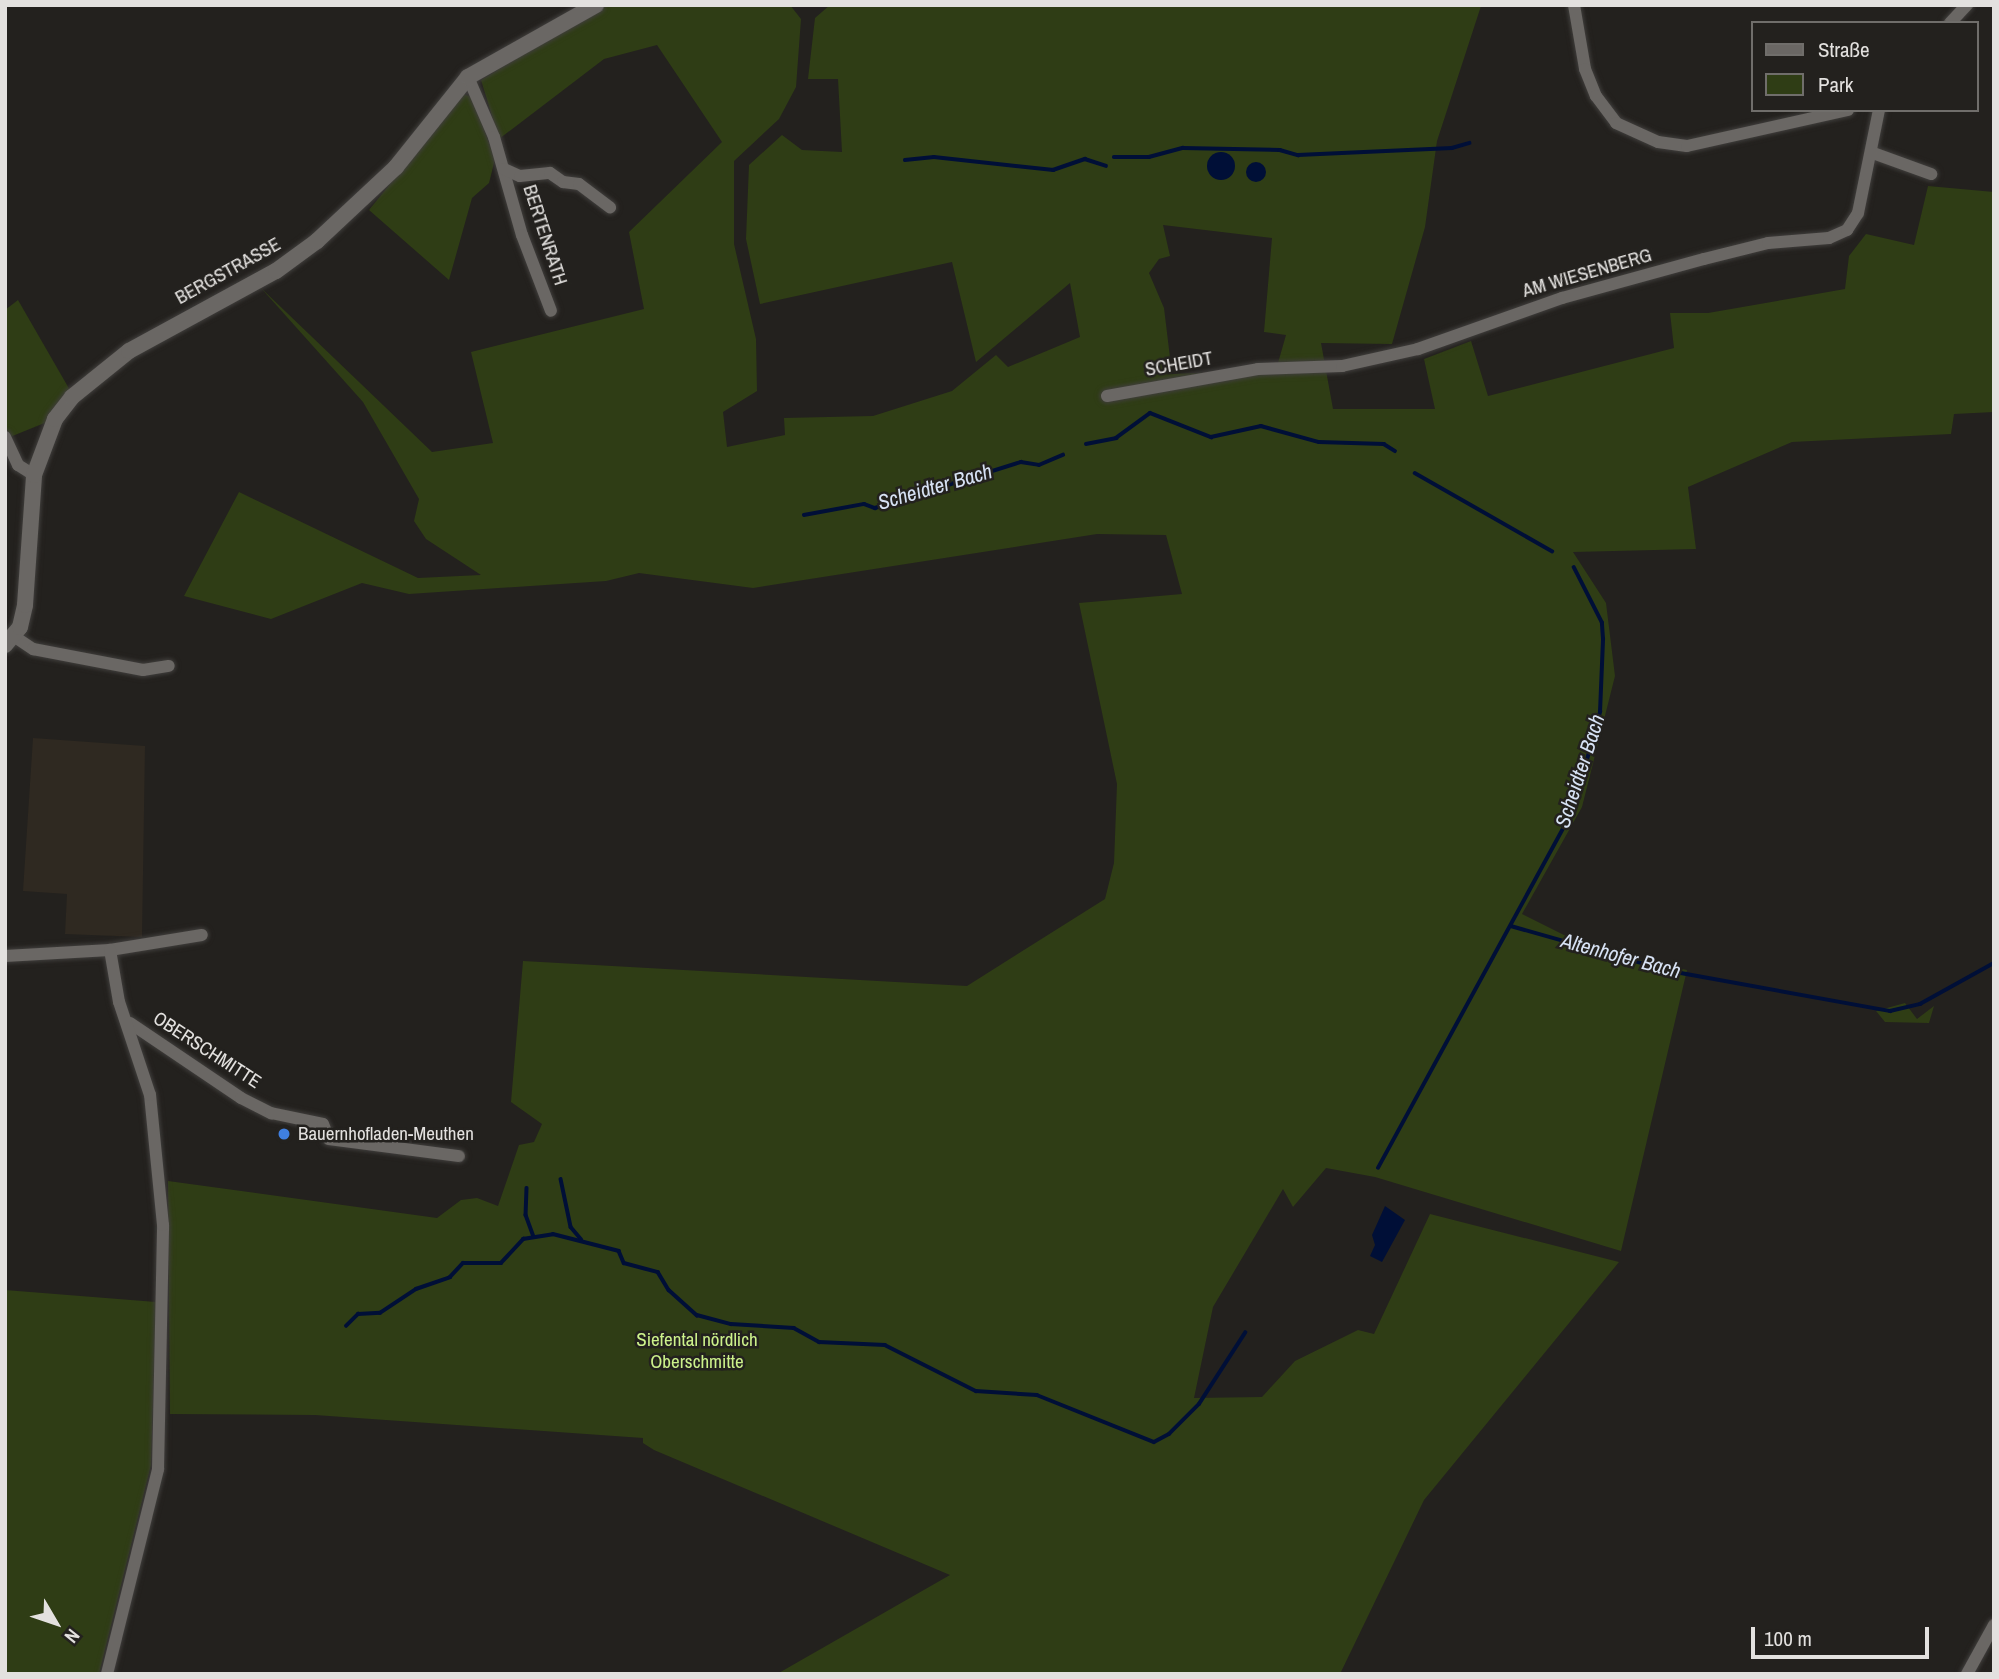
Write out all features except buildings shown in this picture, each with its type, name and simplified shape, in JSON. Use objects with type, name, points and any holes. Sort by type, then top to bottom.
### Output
[{"type":"street","name":"BERGSTRASSE","points":[[10,641],[24,605],[34,475],[55,419],[72,397],[130,351],[276,271],[343,220],[396,167],[468,77],[596,5]]},
{"type":"street","points":[[1574,5],[1585,69],[1596,96],[1616,123],[1658,142],[1687,146],[1839,112]]},
{"type":"street","points":[[1952,21],[1967,5]]},
{"type":"street","name":"BERTENRATH","points":[[468,77],[504,169],[525,244],[551,311]]},
{"type":"street","name":"AM WIESENBERG","points":[[1258,369],[1342,366],[1367,361],[1418,349],[1562,298],[1704,259],[1768,243],[1829,238],[1847,230],[1858,213],[1873,153],[1879,112]]},
{"type":"street","points":[[1873,153],[1931,174]]},
{"type":"street","name":"BERTENRATH","points":[[504,169],[520,176],[550,173],[563,182],[579,184],[610,207]]},
{"type":"street","name":"SCHEIDT","points":[[1107,396],[1258,369]]},
{"type":"street","points":[[5,436],[18,465],[34,475]]},
{"type":"street","points":[[10,641],[33,649],[131,667],[169,666]]},
{"type":"street","points":[[5,956],[110,950],[202,935]]},
{"type":"street","name":"OBERSCHMITTE","points":[[107,1674],[158,1469],[162,1326],[159,1171],[150,1095],[132,1046],[130,1023],[119,1002],[110,950]]},
{"type":"street","name":"OBERSCHMITTE","points":[[130,1023],[241,1098],[271,1113],[323,1124],[329,1139],[459,1156]]},
{"type":"street","points":[[1967,1674],[1994,1625]]},
{"type":"shaded area","points":[[33,738],[145,746],[142,937],[65,934],[67,894],[23,891]]},
{"type":"green space","name":"Siefental nördlich Oberschmitte","points":[[606,5],[790,5],[801,19],[796,87],[779,119],[734,161],[734,244],[756,339],[757,391],[723,412],[727,447],[785,435],[784,418],[873,416],[952,391],[996,355],[1008,367],[1080,337],[1070,283],[976,362],[952,262],[760,304],[746,239],[749,165],[782,135],[802,150],[842,152],[838,79],[808,79],[815,18],[830,5],[1481,6],[1437,141],[1425,227],[1392,344],[1321,343],[1333,409],[1435,409],[1424,359],[1471,341],[1488,396],[1674,348],[1670,313],[1708,313],[1845,289],[1849,256],[1866,234],[1914,245],[1928,186],[1994,192],[1994,412],[1954,414],[1951,434],[1792,442],[1688,487],[1696,549],[1573,552],[1606,603],[1615,676],[1582,807],[1522,914],[1594,950],[1687,970],[1621,1251],[1375,1177],[1326,1168],[1293,1207],[1283,1189],[1213,1307],[1194,1398],[1262,1397],[1295,1361],[1358,1330],[1374,1334],[1430,1214],[1619,1262],[1424,1500],[1340,1674],[777,1674],[950,1575],[654,1450],[643,1443],[643,1438],[315,1415],[170,1414],[168,1181],[437,1218],[461,1200],[477,1198],[498,1206],[519,1145],[534,1142],[542,1124],[511,1102],[523,961],[967,986],[1105,899],[1114,863],[1117,784],[1079,603],[1182,594],[1166,535],[1097,534],[753,588],[639,573],[606,581],[409,594],[362,583],[271,619],[184,596],[239,492],[418,578],[481,575],[426,539],[414,521],[419,499],[363,402],[261,288],[432,452],[493,443],[471,352],[644,309],[629,232],[722,142],[657,45],[604,59],[499,139],[481,80]],"holes":[[[1163,225],[1272,238],[1264,332],[1286,335],[1276,370],[1172,374],[1164,308],[1149,273],[1159,259],[1170,256]]]},
{"type":"green space","points":[[463,94],[472,97],[495,159],[489,183],[472,198],[449,280],[369,210]]},
{"type":"green space","points":[[18,300],[71,392],[47,422],[10,437],[5,425],[5,310]]},
{"type":"green space","points":[[1905,1003],[1917,1019],[1934,1006],[1929,1023],[1885,1022],[1876,1011]]},
{"type":"green space","points":[[5,1290],[156,1302],[151,1465],[99,1674],[5,1674]]},
{"type":"water","points":[[1221,152],[1231,156],[1235,166],[1231,176],[1221,180],[1211,176],[1207,166],[1211,156]]},
{"type":"water","points":[[1256,162],[1263,165],[1266,172],[1263,179],[1256,182],[1249,179],[1246,172],[1249,165]]},
{"type":"water","points":[[1385,1206],[1405,1220],[1382,1262],[1370,1256],[1375,1245],[1372,1235]]},
{"type":"waterway","points":[[1114,157],[1149,157],[1183,148],[1280,150],[1298,155],[1452,148],[1469,143]]},
{"type":"waterway","points":[[905,160],[934,157],[1053,170],[1085,159],[1106,166]]},
{"type":"waterway","name":"Scheidter Bach","points":[[1086,444],[1116,438],[1150,413],[1211,437],[1261,426],[1319,442],[1384,444],[1395,451]]},
{"type":"waterway","name":"Scheidter Bach","points":[[804,515],[864,504],[875,508],[1021,462],[1039,465],[1063,455]]},
{"type":"waterway","name":"Scheidter Bach","points":[[1415,473],[1552,551]]},
{"type":"waterway","name":"Scheidter Bach","points":[[1378,1168],[1567,821],[1579,789],[1600,712],[1603,639],[1602,623],[1574,568]]},
{"type":"waterway","name":"Altenhofer Bach","points":[[1511,926],[1670,971],[1890,1011],[1920,1004],[1994,963]]},
{"type":"waterway","points":[[561,1179],[571,1227],[581,1239]]},
{"type":"waterway","points":[[527,1188],[526,1215],[534,1237]]},
{"type":"waterway","name":"Altenhofer Bach","points":[[346,1326],[358,1314],[380,1313],[416,1289],[450,1277],[463,1263],[501,1263],[523,1239],[553,1234],[619,1251],[624,1263],[658,1272],[669,1290],[697,1315],[731,1324],[794,1328],[819,1342],[885,1345],[976,1391],[1037,1395],[1154,1442],[1169,1434],[1199,1404],[1245,1333]]},
{"type":"place","name":"Bauernhofladen-Meuthen","points":[[284,1134]]}]
